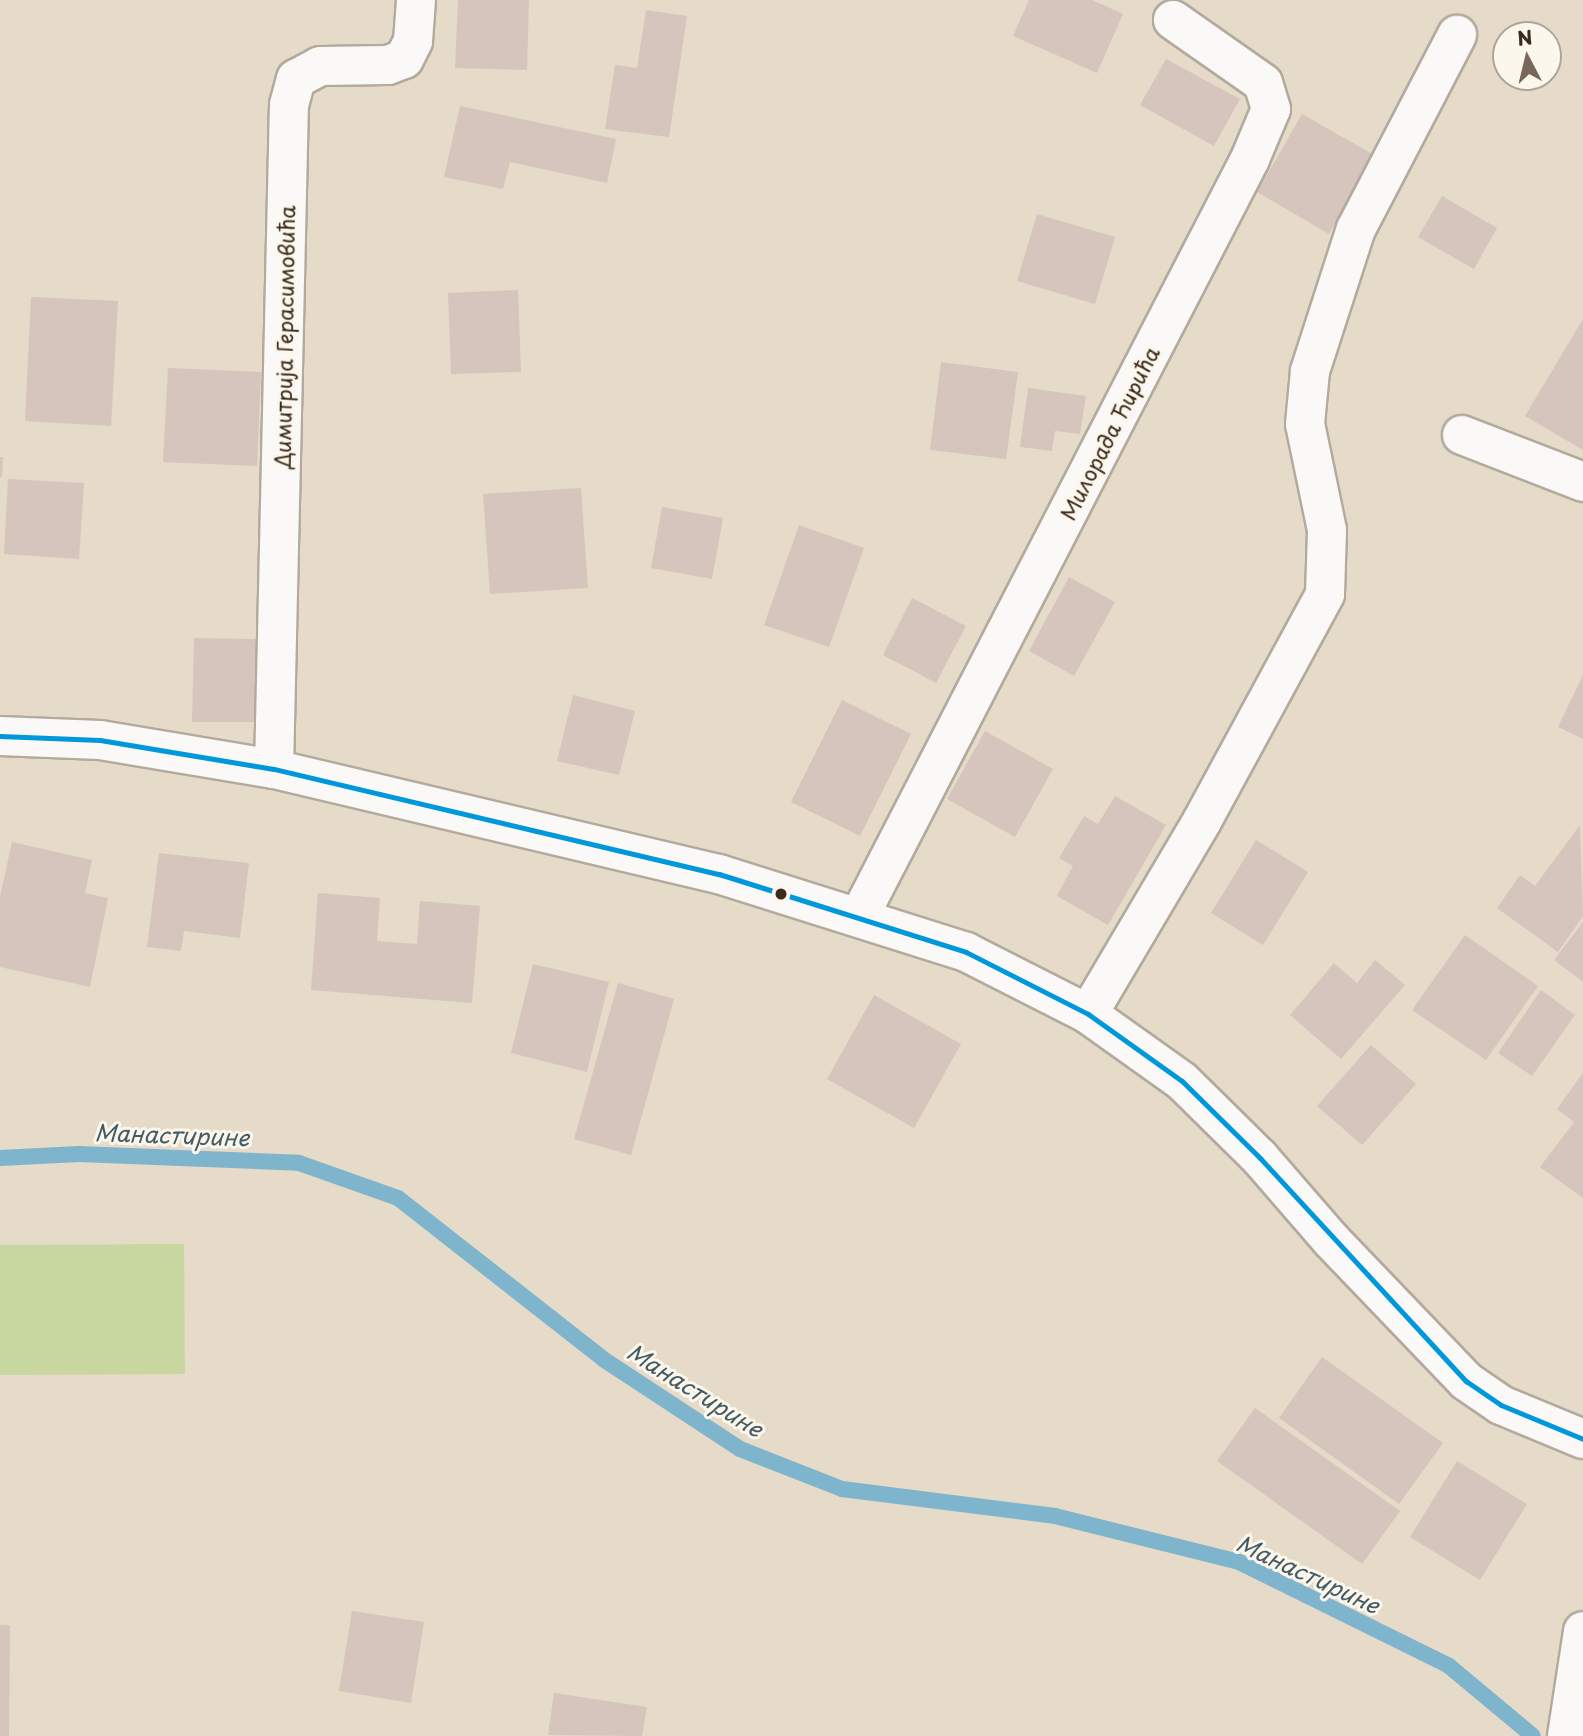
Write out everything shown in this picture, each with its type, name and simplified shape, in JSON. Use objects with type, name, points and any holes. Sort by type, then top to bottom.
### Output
[{"type":"street","name":"Димитрија Герасимовића","points":[[274,769],[289,105],[296,79],[320,66],[388,65],[404,59],[413,41],[416,0]]},
{"type":"street","name":"Милорада Ћирића","points":[[860,915],[1244,171],[1271,109],[1263,83],[1173,20]]},
{"type":"street","points":[[1088,1014],[1209,809],[1325,594],[1327,530],[1305,424],[1310,371],[1356,229],[1457,35]]},
{"type":"street","points":[[1462,435],[1583,482]]},
{"type":"street","points":[[0,736],[100,740],[274,769],[719,874],[860,915],[966,952],[1088,1014],[1182,1081],[1260,1158],[1422,1339],[1466,1381],[1502,1405],[1583,1439]]},
{"type":"street","points":[[1569,1719],[1583,1631]]},
{"type":"green space","points":[[184,1244],[185,1374],[0,1375],[0,1245]]},
{"type":"building","points":[[458,0],[529,0],[527,70],[455,68]]},
{"type":"building","points":[[1029,0],[1092,0],[1123,14],[1097,73],[1013,36]]},
{"type":"building","points":[[646,10],[687,16],[669,137],[605,129],[615,65],[637,68]]},
{"type":"building","points":[[1166,59],[1240,99],[1214,146],[1140,105]]},
{"type":"building","points":[[460,106],[616,139],[607,183],[510,162],[503,189],[444,177]]},
{"type":"building","points":[[1302,114],[1374,155],[1329,234],[1257,192]]},
{"type":"building","points":[[1442,196],[1497,228],[1474,269],[1418,237]]},
{"type":"building","points":[[1037,214],[1115,237],[1095,304],[1017,281]]},
{"type":"building","points":[[518,290],[521,372],[451,374],[448,293]]},
{"type":"building","points":[[31,297],[118,301],[111,426],[25,421]]},
{"type":"building","points":[[1583,319],[1583,450],[1525,416]]},
{"type":"building","points":[[941,362],[1018,372],[1006,459],[930,450]]},
{"type":"building","points":[[168,368],[261,372],[257,466],[163,462]]},
{"type":"building","points":[[1028,388],[1086,396],[1080,434],[1055,431],[1052,451],[1020,447]]},
{"type":"building","points":[[0,457],[3,457],[2,477],[0,477]]},
{"type":"building","points":[[8,479],[84,483],[79,559],[4,554]]},
{"type":"building","points":[[581,488],[588,588],[490,594],[483,494]]},
{"type":"building","points":[[662,507],[723,518],[712,579],[651,568]]},
{"type":"building","points":[[799,525],[864,548],[829,647],[764,625]]},
{"type":"building","points":[[1069,577],[1115,602],[1074,676],[1029,651]]},
{"type":"building","points":[[912,598],[966,626],[936,683],[883,655]]},
{"type":"building","points":[[194,638],[258,639],[257,722],[192,722]]},
{"type":"building","points":[[1583,675],[1583,739],[1558,727]]},
{"type":"building","points":[[573,695],[635,711],[619,775],[557,761]]},
{"type":"building","points":[[842,700],[911,734],[860,836],[791,802]]},
{"type":"building","points":[[985,731],[1053,769],[1015,837],[947,799]]},
{"type":"building","points":[[1115,796],[1166,825],[1108,925],[1057,896],[1073,866],[1059,858],[1084,816],[1098,824]]},
{"type":"building","points":[[1580,825],[1583,916],[1558,952],[1497,908],[1520,875],[1535,886]]},
{"type":"building","points":[[1256,840],[1308,872],[1263,945],[1211,913]]},
{"type":"building","points":[[12,842],[92,860],[85,893],[108,898],[90,987],[0,967],[0,897]]},
{"type":"building","points":[[159,853],[249,863],[240,938],[184,931],[181,951],[147,947]]},
{"type":"building","points":[[318,893],[380,898],[377,941],[417,944],[420,901],[480,906],[472,1003],[311,990]]},
{"type":"building","points":[[1583,922],[1583,982],[1554,960]]},
{"type":"building","points":[[1465,935],[1538,986],[1486,1060],[1412,1010]]},
{"type":"building","points":[[1375,960],[1405,985],[1341,1059],[1290,1015],[1334,963],[1357,983]]},
{"type":"building","points":[[533,964],[609,982],[587,1072],[511,1053]]},
{"type":"building","points":[[618,983],[674,999],[631,1155],[574,1139]]},
{"type":"building","points":[[1541,990],[1575,1015],[1532,1076],[1498,1053]]},
{"type":"building","points":[[874,995],[961,1044],[914,1128],[827,1079]]},
{"type":"building","points":[[1371,1045],[1416,1084],[1362,1145],[1317,1106]]},
{"type":"building","points":[[1583,1073],[1583,1198],[1540,1167],[1574,1122],[1557,1109]]},
{"type":"building","points":[[1322,1357],[1443,1443],[1399,1504],[1279,1418]]},
{"type":"building","points":[[1255,1408],[1400,1511],[1362,1564],[1217,1461]]},
{"type":"building","points":[[1457,1461],[1527,1504],[1480,1580],[1410,1537]]},
{"type":"building","points":[[352,1611],[424,1622],[411,1703],[339,1691]]},
{"type":"building","points":[[0,1625],[10,1625],[9,1736],[0,1736]]},
{"type":"building","points":[[554,1693],[647,1707],[642,1736],[548,1735]]},
{"type":"waterway","name":"Манастирине","points":[[0,1158],[79,1154],[299,1163],[398,1198],[603,1359],[740,1449],[842,1489],[1055,1516],[1239,1562],[1449,1666],[1533,1736]]},
{"type":"transit line","points":[[0,736],[100,740],[274,769],[719,874],[966,952],[1088,1014],[1182,1081],[1260,1158],[1466,1381],[1501,1405],[1583,1439]]}]
